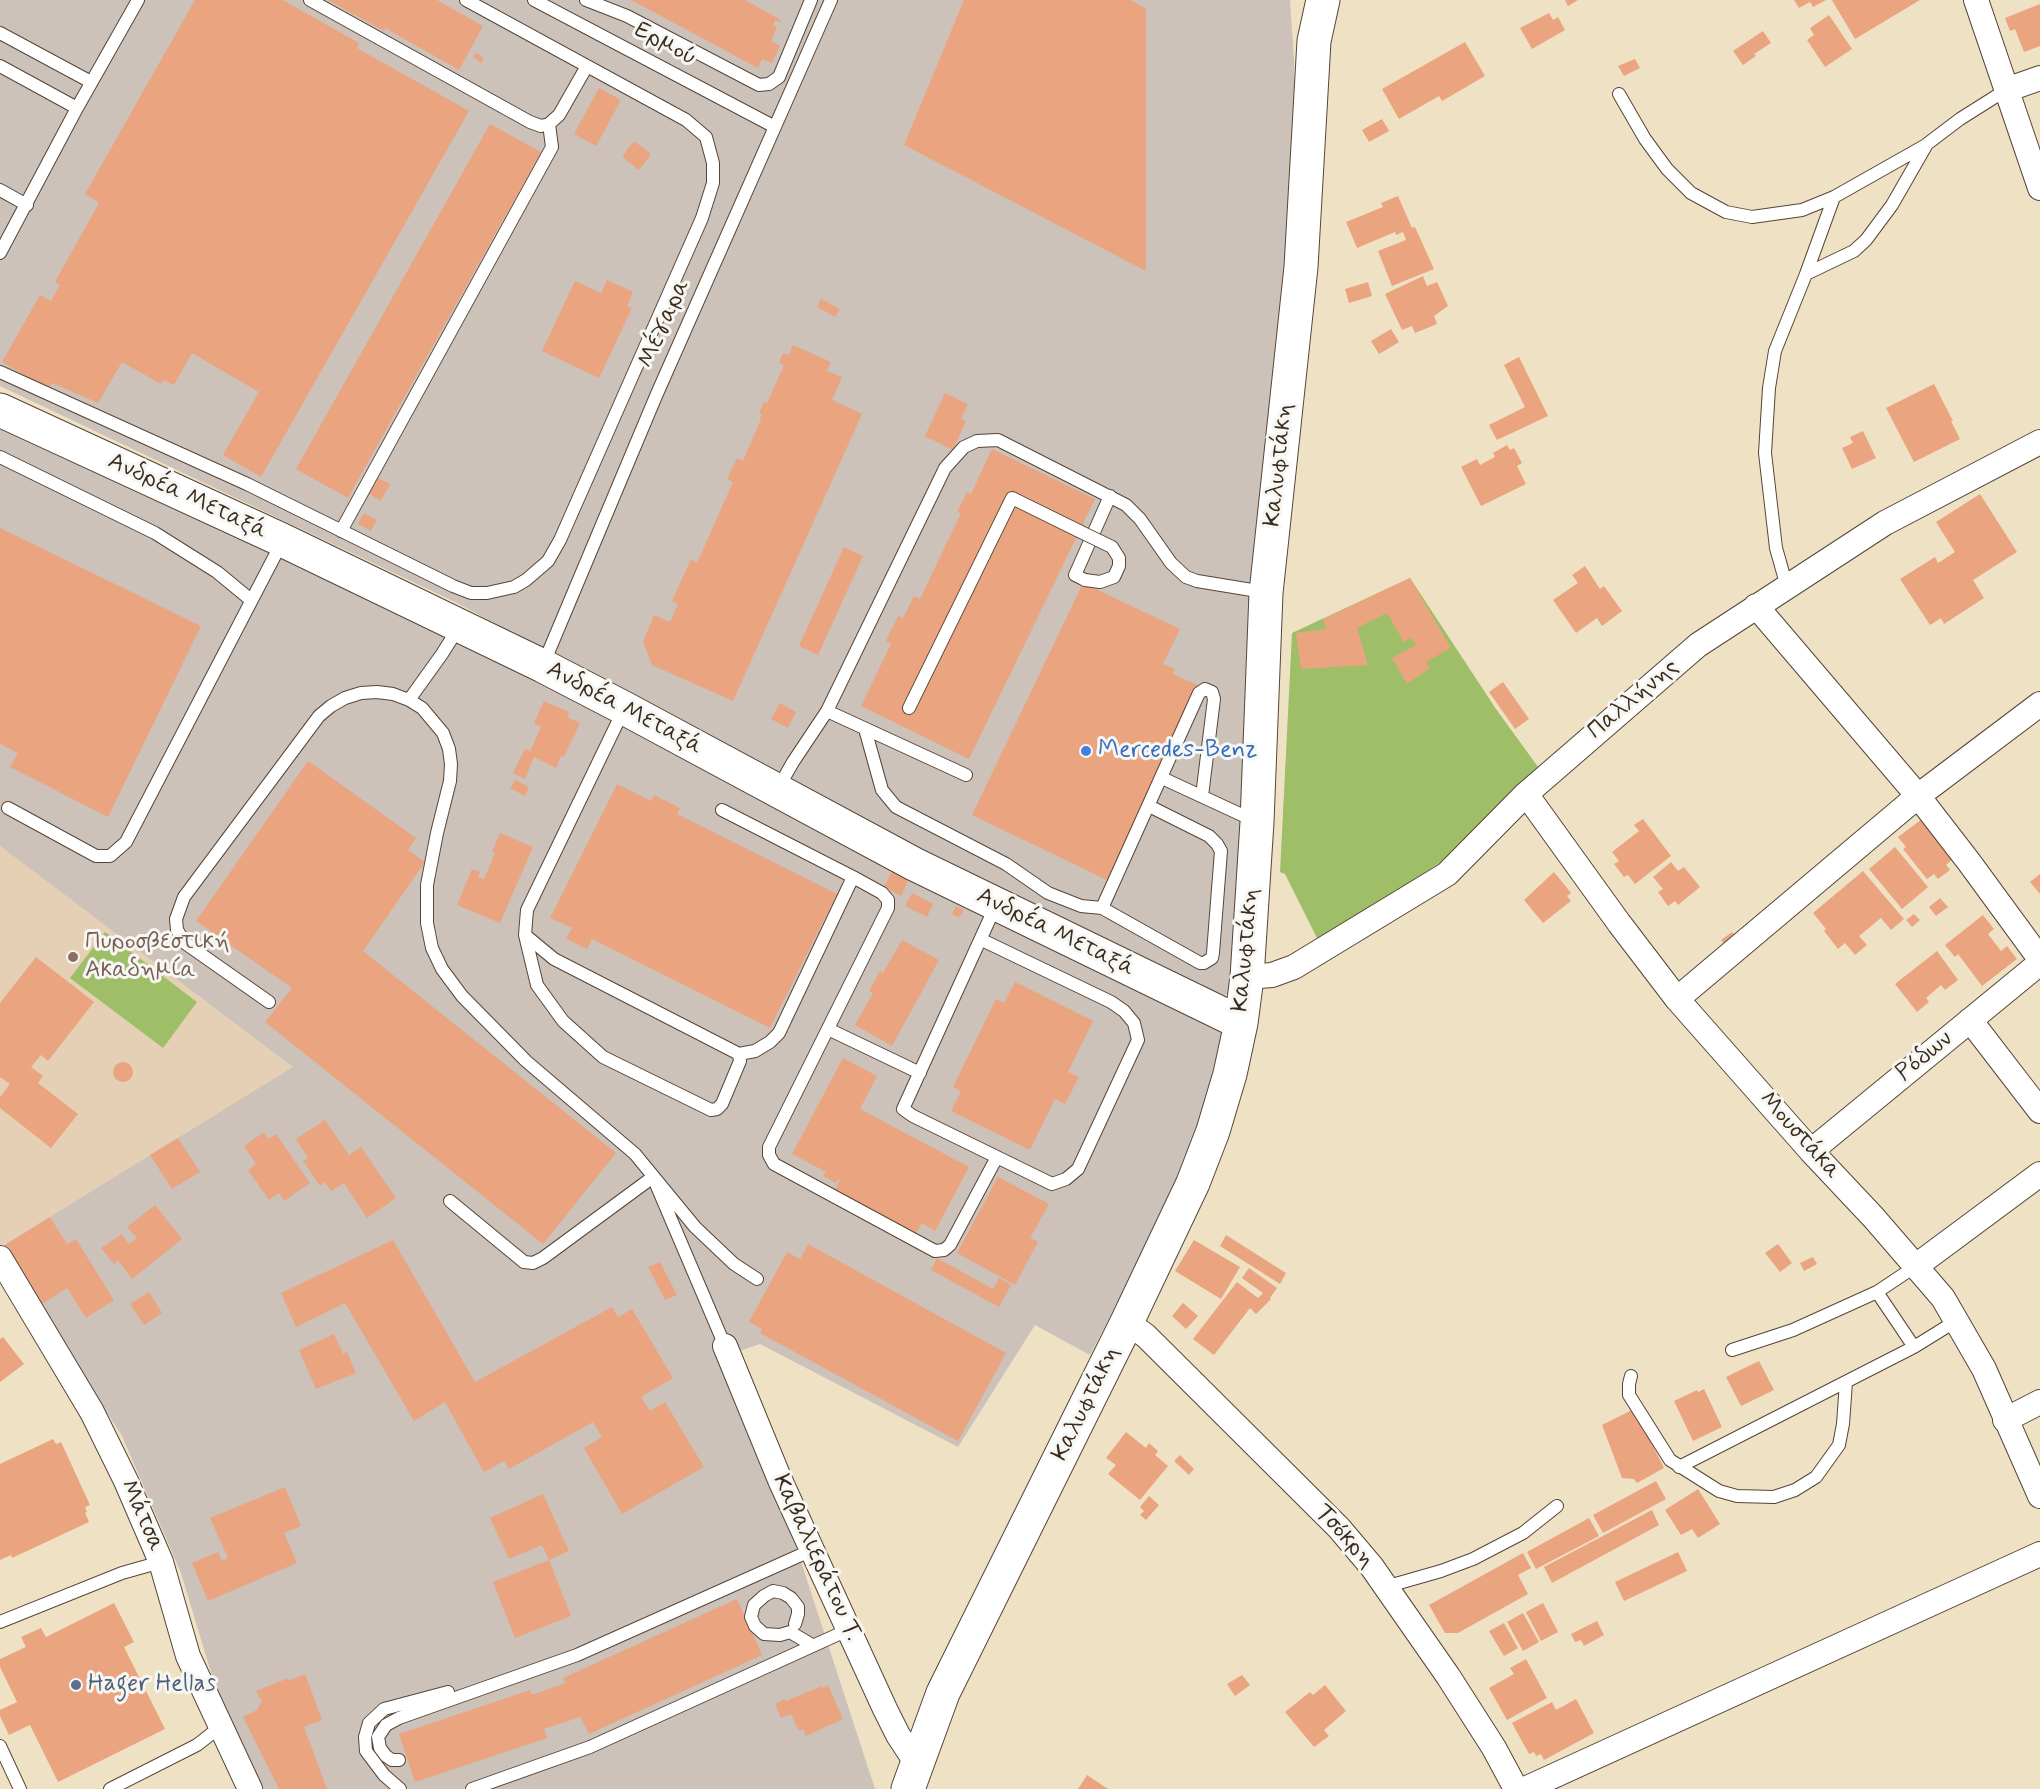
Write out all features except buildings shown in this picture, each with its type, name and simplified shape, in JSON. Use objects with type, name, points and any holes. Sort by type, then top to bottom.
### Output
[{"type":"main road","name":"Καλυφτάκη","points":[[1304,0],[1314,41]]},
{"type":"main road","name":"Καλυφτάκη","points":[[913,1777],[943,1693],[1127,1322],[1193,1183],[1230,1074],[1241,1023],[1247,977],[1257,822],[1266,593],[1301,267],[1314,41],[1323,0]]},
{"type":"main road","name":"Ανδρέα Μεταξά","points":[[0,410],[282,540],[543,666],[914,864],[1241,1023]]},
{"type":"street","points":[[1976,0],[2040,188]]},
{"type":"street","points":[[2006,90],[2040,78]]},
{"type":"street","name":"Παλλήνης","points":[[1247,977],[1272,975],[1294,967],[1447,874],[1526,794],[1698,645],[1885,523],[2040,442]]},
{"type":"street","points":[[1756,606],[1918,796],[1970,862],[2039,963]]},
{"type":"street","points":[[1677,999],[1918,796],[2040,704]]},
{"type":"street","name":"Μουστάκα","points":[[1526,794],[1677,999],[1943,1298],[1984,1369],[2040,1496]]},
{"type":"street","name":"Ρόδων","points":[[1810,1151],[2039,963]]},
{"type":"street","points":[[1970,1020],[2040,1111]]},
{"type":"street","points":[[1916,1266],[2040,1174]]},
{"type":"street","name":"Μάτσα","points":[[0,1258],[92,1412],[126,1481],[161,1562],[188,1656],[250,1789]]},
{"type":"street","name":"Τσόκρη","points":[[1127,1322],[1146,1336],[1339,1528],[1372,1567],[1454,1685],[1494,1748],[1516,1789]]},
{"type":"street","name":"Καβαλιεράτου Τ.","points":[[725,1346],[780,1480],[898,1735],[913,1777]]},
{"type":"street","points":[[2005,1420],[2040,1402]]},
{"type":"street","points":[[1526,1789],[2040,1554]]},
{"type":"lane","points":[[0,253],[91,82],[138,0]]},
{"type":"lane","points":[[310,0],[541,126],[549,124],[559,116],[587,66]]},
{"type":"lane","points":[[0,372],[247,484],[453,586],[471,593],[500,592],[526,580],[548,561],[560,540],[702,218],[713,183],[713,163],[706,137],[696,128],[466,0]]},
{"type":"lane","name":"Ερμού","points":[[534,0],[775,127]]},
{"type":"lane","points":[[586,0],[627,16],[759,85],[769,84],[779,77],[811,0]]},
{"type":"lane","name":"Μέγαρα","points":[[543,666],[656,396],[831,0]]},
{"type":"lane","points":[[0,33],[91,82]]},
{"type":"lane","points":[[0,66],[77,108]]},
{"type":"lane","points":[[1619,94],[1645,139],[1667,169],[1691,193],[1726,212],[1752,217],[1802,210],[1834,197],[1927,144],[1960,118],[2006,90]]},
{"type":"lane","points":[[341,531],[552,147],[549,124]]},
{"type":"lane","points":[[1806,274],[1854,251],[1866,240],[1892,204],[1927,144]]},
{"type":"lane","points":[[0,190],[27,205]]},
{"type":"lane","points":[[1787,587],[1776,548],[1765,453],[1769,388],[1775,351],[1834,197]]},
{"type":"lane","points":[[777,791],[793,762],[827,711],[945,468],[964,447],[977,441],[999,440],[1126,505],[1134,512],[1171,563],[1186,577],[1266,593]]},
{"type":"lane","points":[[0,457],[155,533],[217,572],[251,600]]},
{"type":"lane","points":[[909,708],[1012,498],[1079,531],[1112,547],[1119,558],[1119,566],[1113,577],[1100,582],[1085,580],[1075,575],[1110,496]]},
{"type":"lane","points":[[8,808],[96,856],[110,856],[126,842],[282,540]]},
{"type":"lane","points":[[408,700],[460,626]]},
{"type":"lane","points":[[1102,908],[1199,693],[1209,689],[1214,699],[1202,796]]},
{"type":"lane","points":[[269,1002],[185,943],[177,930],[176,919],[184,897],[319,716],[331,705],[353,695],[377,692],[393,694],[408,700],[422,708],[443,733],[449,749],[450,781],[427,885],[427,923],[432,948],[442,969],[462,996],[526,1061],[635,1154],[695,1227],[734,1264],[757,1279]]},
{"type":"lane","points":[[624,708],[527,910],[525,935],[537,986],[563,1022],[603,1056],[711,1110],[717,1109],[722,1104],[740,1061],[739,1054]]},
{"type":"lane","points":[[827,711],[966,775]]},
{"type":"lane","points":[[865,729],[882,790],[896,807],[1006,864],[1048,894],[1081,906],[1102,908],[1200,963],[1204,963],[1212,958],[1221,851],[1209,836],[1149,806]]},
{"type":"lane","points":[[1162,777],[1257,822]]},
{"type":"lane","points":[[722,810],[853,877],[882,893],[888,900],[888,908],[769,1147],[769,1155],[774,1164],[935,1251],[944,1250],[950,1245],[998,1157]]},
{"type":"lane","points":[[525,935],[554,959],[739,1054],[755,1051],[779,1033],[853,877]]},
{"type":"lane","points":[[982,939],[1111,1002],[1124,1011],[1134,1023],[1137,1040],[1078,1168],[1066,1179],[1052,1184],[903,1109],[996,904]]},
{"type":"lane","points":[[828,1029],[920,1072]]},
{"type":"lane","points":[[450,1201],[524,1262],[533,1263],[653,1177]]},
{"type":"lane","points":[[653,1177],[725,1346]]},
{"type":"lane","points":[[1732,1350],[1793,1330],[1877,1292],[1916,1266]]},
{"type":"lane","points":[[1877,1292],[1914,1347]]},
{"type":"lane","points":[[1679,1467],[1914,1347],[1956,1321]]},
{"type":"lane","points":[[1631,1376],[1629,1395],[1670,1460],[1719,1491],[1737,1496],[1774,1497],[1795,1490],[1816,1478],[1839,1445],[1846,1382]]},
{"type":"lane","points":[[1385,1587],[1473,1559],[1523,1533],[1557,1506]]},
{"type":"lane","points":[[399,1760],[392,1760],[380,1748],[378,1737],[386,1725],[399,1718],[577,1655],[812,1550]]},
{"type":"lane","points":[[0,1622],[122,1573],[161,1562]]},
{"type":"lane","points":[[795,1623],[798,1607],[791,1598],[783,1593],[773,1591],[754,1605],[752,1617],[755,1626],[764,1634],[780,1635],[790,1632],[812,1645]]},
{"type":"lane","points":[[472,1789],[590,1747],[850,1629]]},
{"type":"lane","points":[[400,1789],[384,1775],[366,1751],[365,1737],[369,1724],[384,1709],[445,1693],[471,1691]]},
{"type":"lane","points":[[110,1789],[197,1745],[220,1727]]},
{"type":"lane","points":[[0,1746],[20,1789]]},
{"type":"shaded area","points":[[0,0],[1290,0],[1294,60],[1294,194],[1237,988],[1221,998],[836,807],[457,603],[0,386]]},
{"type":"shaded area","points":[[0,420],[353,588],[1215,1023],[1229,1040],[1172,1196],[1090,1355],[1035,1325],[958,1447],[760,1344],[719,1358],[792,1534],[875,1789],[261,1789],[216,1689],[181,1573],[122,1436],[1,1247],[293,1067],[0,846]]},
{"type":"shaded area","name":"Πυροσβεστική Ακαδημία","points":[[0,846],[294,1067],[1,1247],[0,1245]]},
{"type":"green space","points":[[1410,578],[1496,709],[1541,771],[1462,848],[1319,942],[1285,874],[1280,872],[1292,633]]},
{"type":"green space","points":[[105,932],[197,1002],[163,1048],[70,978]]},
{"type":"place","name":"Mercedes-Benz","points":[[1086,751]]},
{"type":"place","name":"Πυροσβεστική Ακαδημία","points":[[73,957]]},
{"type":"place","name":"Hager Hellas","points":[[76,1685]]}]
